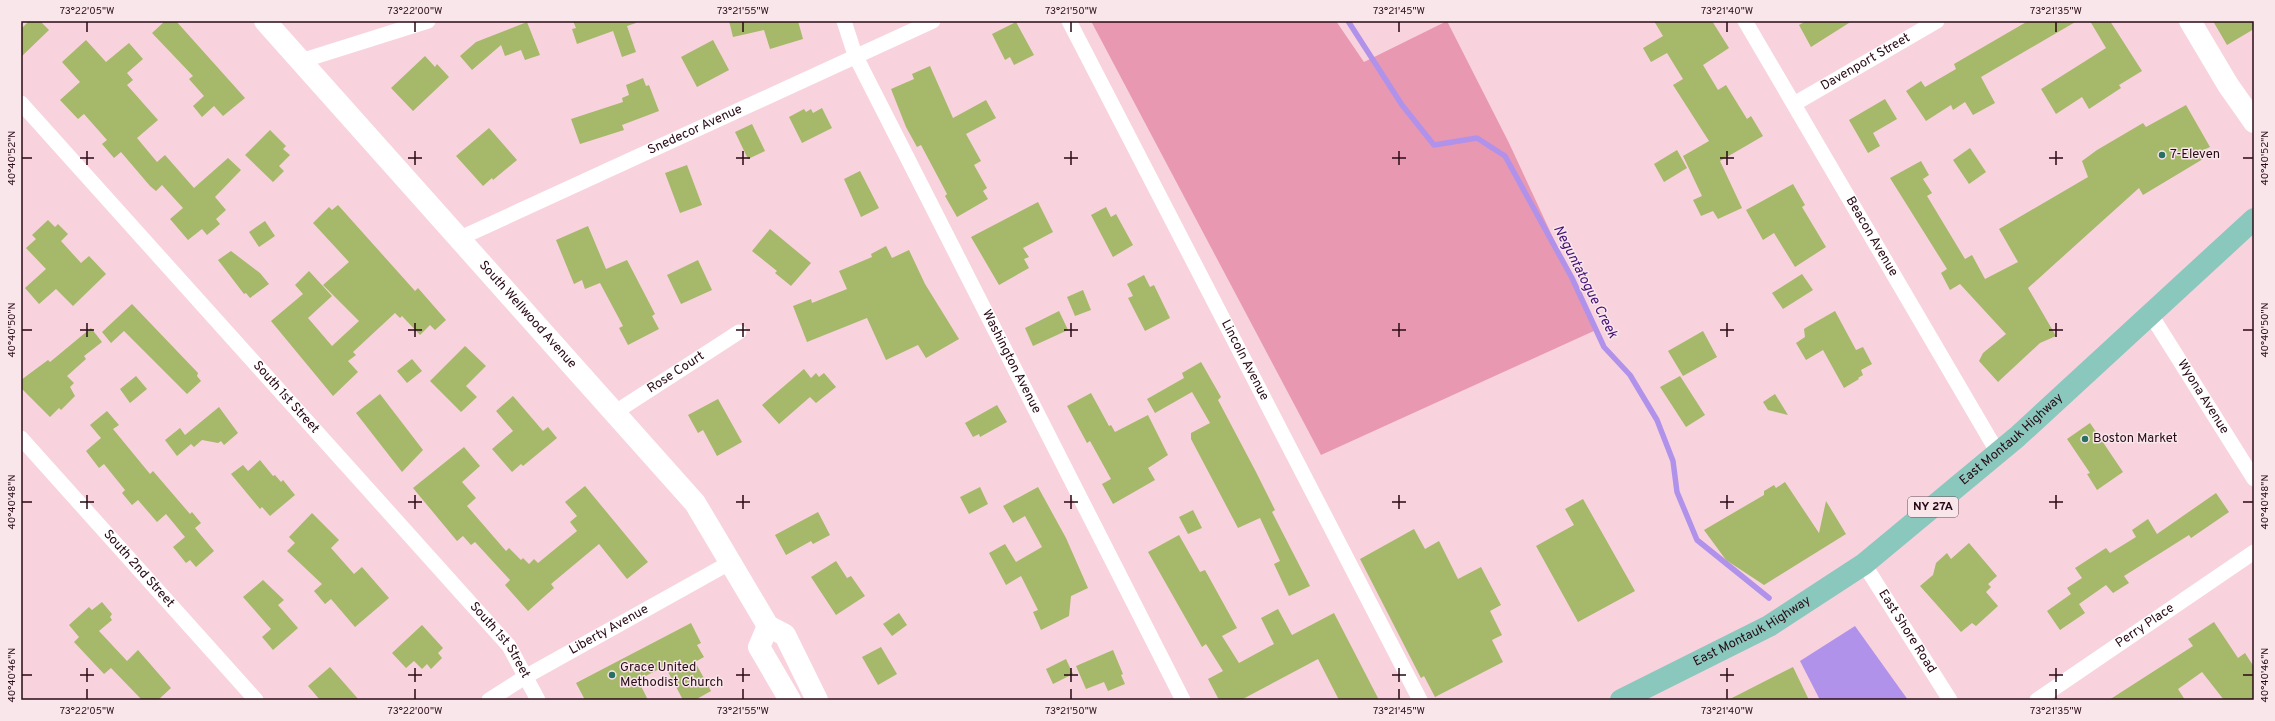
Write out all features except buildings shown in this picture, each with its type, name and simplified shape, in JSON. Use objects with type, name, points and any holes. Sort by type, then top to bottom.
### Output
[{"type":"main road","name":"South Wellwood Avenue","points":[[265,21],[694,503],[731,562],[768,626]]},
{"type":"main road","points":[[2190,21],[2228,85],[2254,122]]},
{"type":"main road","name":"East Montauk Highway","points":[[1621,700],[1769,626],[1864,564],[1998,453],[2151,315],[2254,219]]},
{"type":"main road","points":[[790,700],[760,647],[768,626],[785,634],[817,700]]},
{"type":"street","points":[[301,61],[428,21]]},
{"type":"street","name":"Washington Avenue","points":[[844,21],[855,55],[1183,700]]},
{"type":"street","name":"Snedecor Avenue","points":[[458,239],[855,55],[933,21]]},
{"type":"street","name":"Lincoln Avenue","points":[[1070,21],[1420,700]]},
{"type":"street","name":"Beacon Avenue","points":[[1745,21],[1998,453]]},
{"type":"street","name":"Davenport Street","points":[[1794,104],[1937,21]]},
{"type":"street","name":"South 1st Street","points":[[21,103],[509,646],[538,700]]},
{"type":"street","name":"Wyona Avenue","points":[[2151,315],[2254,479]]},
{"type":"street","name":"Rose Court","points":[[614,413],[739,332]]},
{"type":"street","name":"South 2nd Street","points":[[21,438],[256,700]]},
{"type":"street","name":"Perry Place","points":[[2037,700],[2254,552]]},
{"type":"street","name":"Liberty Avenue","points":[[489,700],[525,677],[731,562]]},
{"type":"street","name":"East Shore Road","points":[[1864,564],[1950,700]]},
{"type":"shaded area","points":[[1091,21],[1336,21],[1364,62],[1447,21],[1509,143],[1596,330],[1321,455]]},
{"type":"shaded area","points":[[1855,626],[1908,700],[1820,700],[1800,661]]},
{"type":"waterway","name":"Neguntatogue Creek","points":[[1348,21],[1402,105],[1434,145],[1477,138],[1505,156],[1572,278],[1604,347],[1630,375],[1657,420],[1673,461],[1677,492],[1697,540],[1769,598]]},
{"type":"place","name":"7-Eleven","points":[[2162,155]]},
{"type":"place","name":"Boston Market","points":[[2085,439]]},
{"type":"place","name":"Grace United Methodist Church","points":[[612,675]]}]
